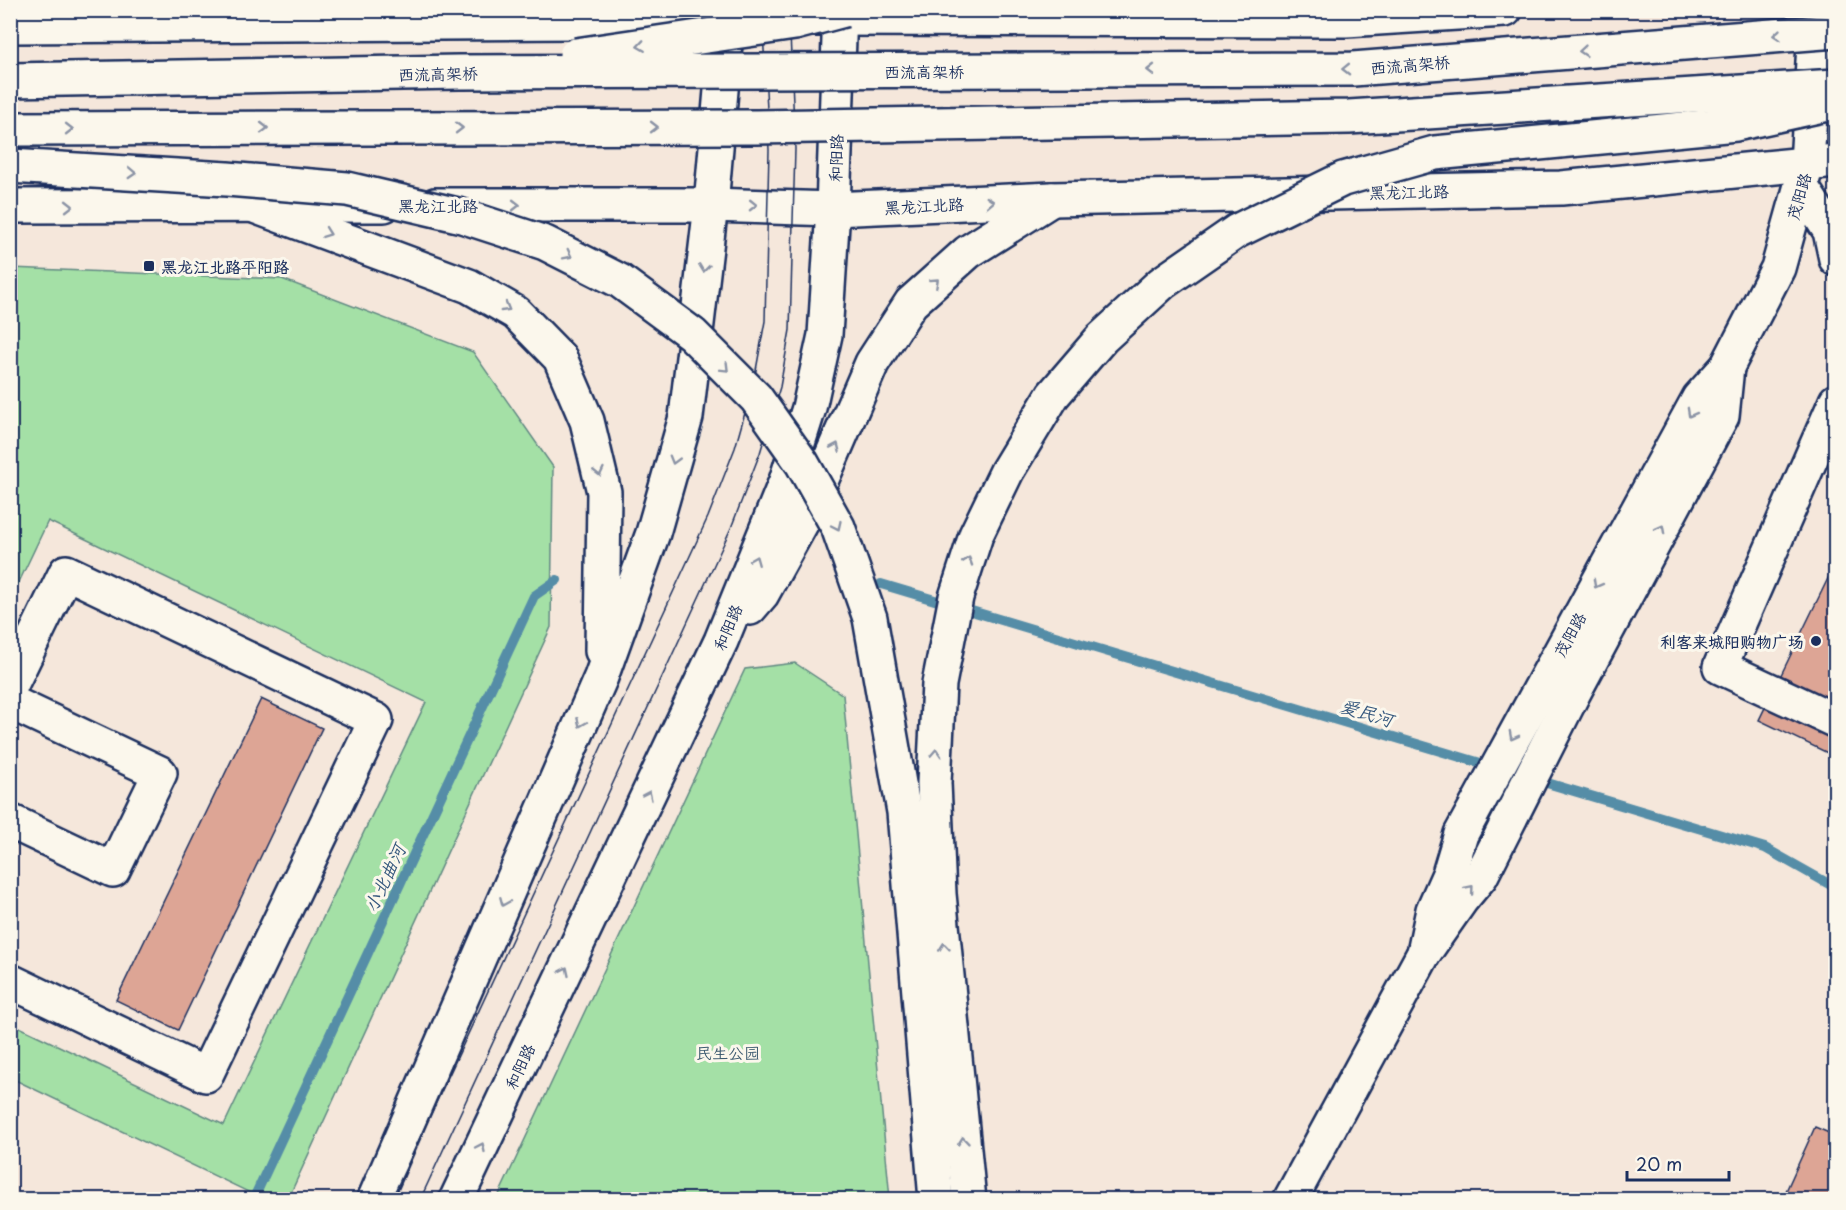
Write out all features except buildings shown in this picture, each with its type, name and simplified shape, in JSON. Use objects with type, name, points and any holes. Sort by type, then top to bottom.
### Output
[{"type":"main road","points":[[10,26],[516,16],[728,16],[762,19],[841,13],[1346,20],[1505,10]]},
{"type":"main road","name":"茂阳路","points":[[1424,953],[1432,910],[1449,874],[1461,834],[1699,398],[1727,367],[1778,268],[1815,171],[1816,10]]},
{"type":"main road","points":[[459,72],[795,23],[841,13]]},
{"type":"main road","name":"和阳路","points":[[456,1200],[722,641],[786,481],[809,408],[825,334],[841,13]]},
{"type":"main road","points":[[374,1200],[601,677],[653,533],[686,417],[711,205],[728,16]]},
{"type":"main road","name":"西流高架桥","points":[[10,80],[459,72],[1353,69],[1836,31]]},
{"type":"main road","points":[[10,129],[756,127],[1349,117],[1836,86]]},
{"type":"main road","points":[[969,1200],[939,894],[934,783],[939,684],[956,597],[976,535],[1007,471],[1053,395],[1102,338],[1162,283],[1237,231],[1343,178],[1435,153],[1736,124],[1836,102]]},
{"type":"main road","points":[[10,166],[227,178],[347,189],[462,216],[545,243],[620,281],[692,334],[756,398],[802,463],[838,527],[870,618],[904,812],[936,1200]]},
{"type":"main road","points":[[1815,171],[1836,259]]},
{"type":"main road","name":"黑龙江北路","points":[[10,206],[711,205],[833,209],[1052,199],[1561,188],[1815,171]]},
{"type":"main road","points":[[722,641],[762,594],[808,511],[872,363],[912,303],[968,252],[1052,199]]},
{"type":"main road","points":[[252,205],[469,286],[516,313],[560,358],[587,421],[604,492],[601,677]]},
{"type":"main road","name":"茂阳路","points":[[1424,953],[1481,876],[1574,692],[1722,416],[1727,367]]},
{"type":"main road","points":[[1836,401],[1720,666],[1836,721]]},
{"type":"main road","points":[[10,687],[66,572],[376,720],[206,1074],[10,981]]},
{"type":"main road","points":[[10,702],[160,773],[113,870],[10,821]]},
{"type":"main road","points":[[1290,1200],[1424,953]]},
{"type":"green space","points":[[11,268],[282,279],[473,352],[553,467],[551,627],[288,1199],[263,1199],[11,1078],[11,1023],[224,1125],[426,702],[48,521],[11,599]]},
{"type":"green space","name":"民生公园","points":[[795,663],[843,695],[890,1199],[497,1199],[745,669]]},
{"type":"waterway","name":"小北曲河","points":[[253,1200],[534,596],[557,580]]},
{"type":"waterway","name":"爱民河","points":[[881,584],[1765,848],[1836,888]]},
{"type":"tram line","points":[[391,1200],[708,517],[735,448],[754,381],[765,321],[769,150],[762,10]]},
{"type":"tram line","points":[[420,1200],[731,528],[760,453],[780,387],[790,330],[795,149],[789,10]]},
{"type":"place","name":"黑龙江北路平阳路","points":[[149,266]]},
{"type":"place","name":"利客来城阳购物广场","points":[[1816,641]]}]
